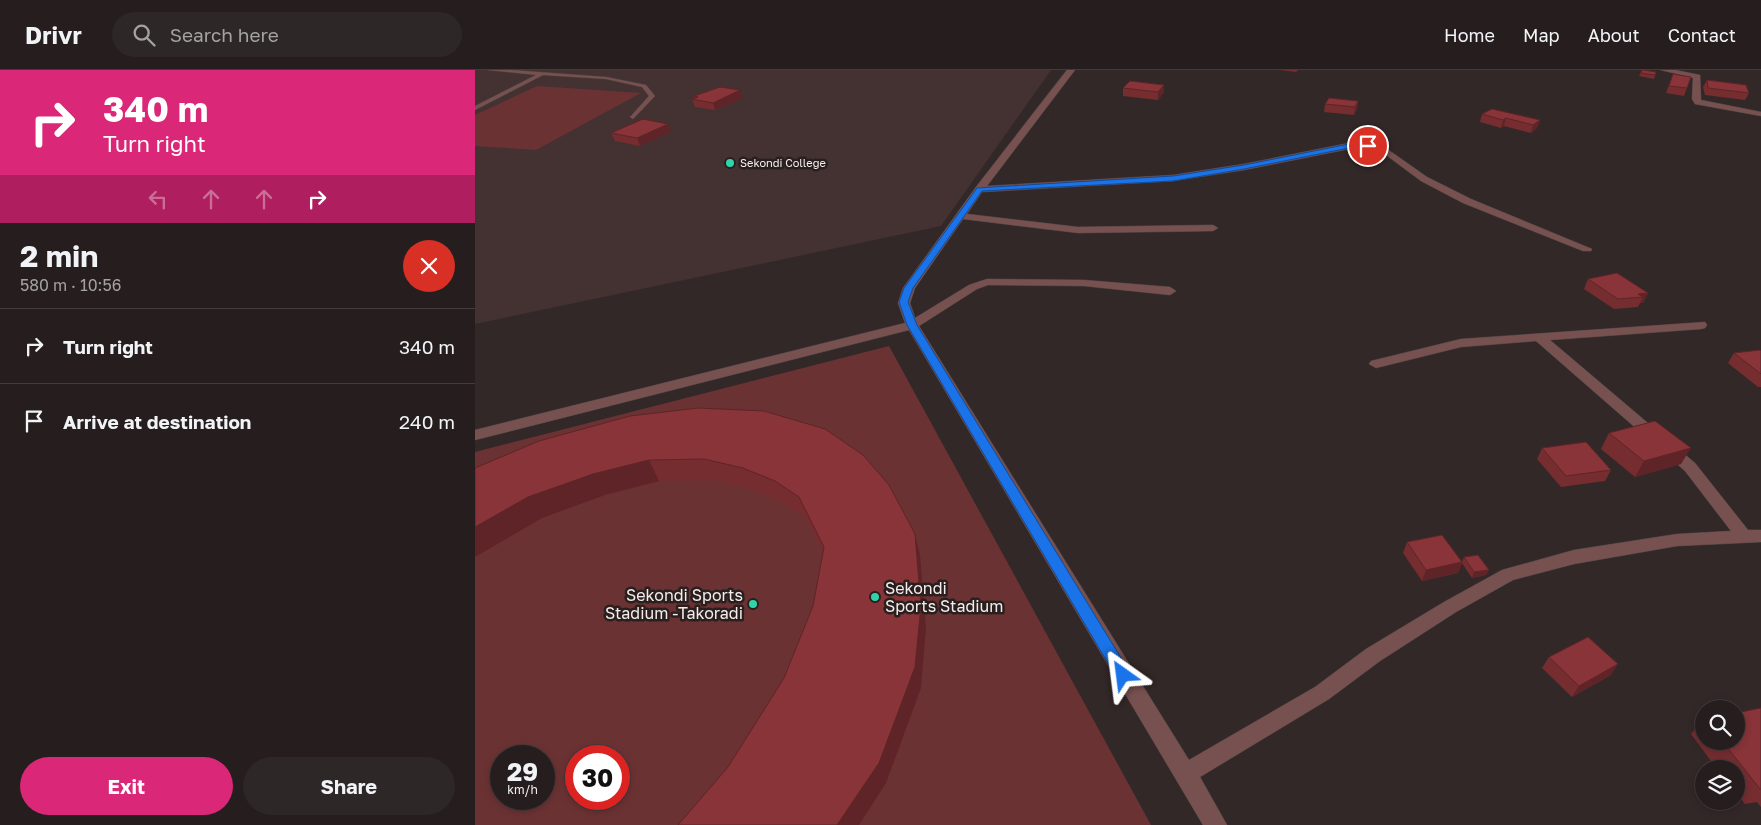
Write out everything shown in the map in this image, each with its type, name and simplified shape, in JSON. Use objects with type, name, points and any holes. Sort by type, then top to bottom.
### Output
[{"type":"street","points":[[1071,70],[979,189],[962,216],[909,288],[904,302],[912,325],[1215,825]]},
{"type":"street","points":[[1665,70],[1697,77],[1696,99],[1698,102],[1761,114]]},
{"type":"street","points":[[979,189],[1173,178],[1244,167],[1349,146],[1380,147],[1424,179],[1467,201],[1587,249]]},
{"type":"street","points":[[962,216],[1078,230],[1213,228]]},
{"type":"street","points":[[475,435],[912,325],[973,287],[987,282],[1084,283],[1170,291]]},
{"type":"street","points":[[1376,364],[1461,343],[1701,325]]},
{"type":"street","points":[[1539,337],[1690,467],[1753,537]]},
{"type":"street","points":[[1184,775],[1233,745],[1269,726],[1321,693],[1373,655],[1450,606],[1508,575],[1574,557],[1677,540],[1753,537]]},
{"type":"lane","points":[[491,70],[606,78],[644,86],[652,96],[633,117]]},
{"type":"lane","points":[[475,108],[541,74]]},
{"type":"shaded area","name":"Sekondi College","points":[[475,70],[1051,70],[941,226],[475,324]]},
{"type":"shaded area","points":[[537,86],[641,93],[536,150],[475,146],[475,115]]},
{"type":"shaded area","name":"Sekondi Sports Stadium -Takoradi","points":[[889,346],[1151,825],[475,825],[475,452]]},
{"type":"building","points":[[1642,70],[1656,72],[1655,75],[1641,73]]},
{"type":"building","points":[[1673,74],[1691,77],[1687,88],[1669,86]]},
{"type":"building","points":[[1707,80],[1746,85],[1749,93],[1708,88]]},
{"type":"building","points":[[1130,81],[1164,85],[1158,92],[1123,88]]},
{"type":"building","points":[[720,87],[740,90],[713,103],[692,99],[698,97],[694,96]]},
{"type":"building","points":[[1329,98],[1358,101],[1355,107],[1325,104]]},
{"type":"building","points":[[1492,109],[1540,120],[1533,125],[1482,114]]},
{"type":"building","points":[[643,119],[668,124],[637,138],[611,133]]},
{"type":"building","points":[[1617,273],[1648,293],[1638,294],[1643,297],[1618,299],[1588,279]]},
{"type":"building","points":[[1760,350],[1761,374],[1734,353]]},
{"type":"building","name":"Sekondi Sports Stadium","points":[[698,408],[764,411],[825,429],[863,455],[889,485],[915,534],[921,606],[915,667],[879,763],[837,825],[678,825],[728,767],[784,678],[813,606],[824,547],[799,497],[775,481],[743,468],[704,459],[649,460],[593,474],[528,497],[475,527],[475,468],[539,441],[630,416]]},
{"type":"building","points":[[1655,421],[1691,448],[1644,461],[1609,433]]},
{"type":"building","points":[[1586,442],[1611,470],[1566,476],[1542,448]]},
{"type":"building","points":[[1442,535],[1462,562],[1426,570],[1407,542]]},
{"type":"building","points":[[1478,555],[1489,570],[1474,572],[1464,557]]},
{"type":"building","points":[[1588,637],[1618,664],[1579,686],[1549,657]]},
{"type":"building","points":[[1761,708],[1761,789],[1745,770],[1745,760],[1737,760],[1729,750],[1745,750],[1745,711]]},
{"type":"place","name":"Sekondi College","points":[[730,163]]},
{"type":"place","name":"Sekondi Sports Stadium","points":[[875,597]]},
{"type":"place","name":"Sekondi Sports Stadium -Takoradi","points":[[753,604]]},
{"type":"route","points":[[1123,675],[912,325],[904,302],[905,296],[979,189],[1173,178],[1244,167],[1349,146],[1368,146]]}]
